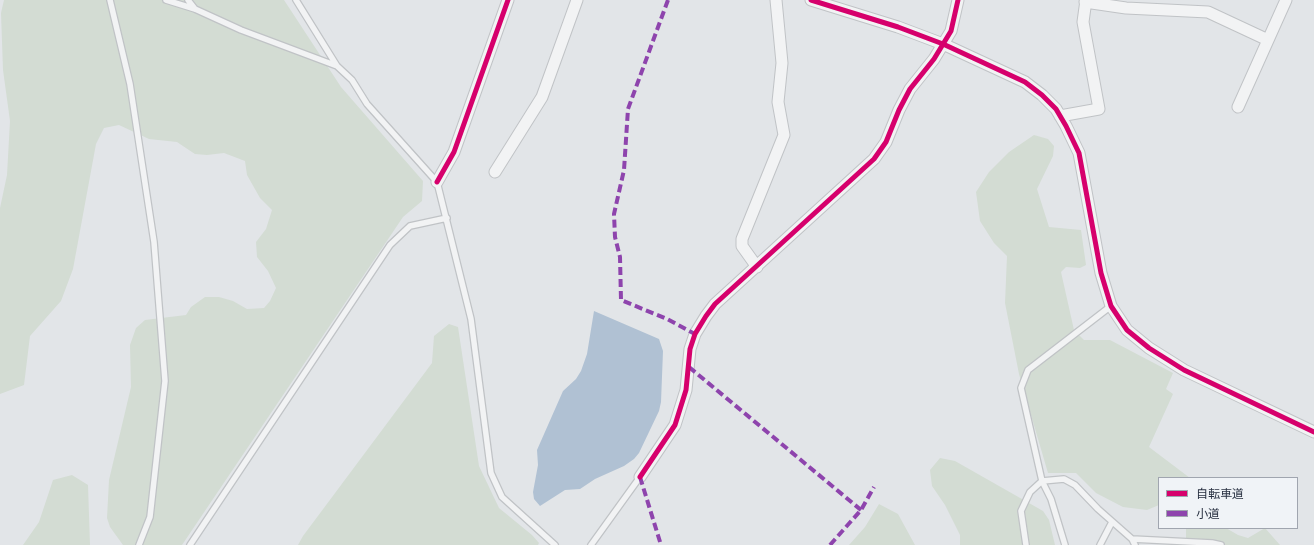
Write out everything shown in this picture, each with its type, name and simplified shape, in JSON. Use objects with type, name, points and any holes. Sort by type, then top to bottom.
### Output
[{"type":"street","points":[[437,182],[454,152],[508,0]]},
{"type":"street","points":[[496,172],[542,98],[577,0]]},
{"type":"street","points":[[757,267],[742,246],[742,239],[784,135],[778,102],[782,63],[776,0]]},
{"type":"street","points":[[811,0],[898,27],[943,44],[1024,82],[1042,94],[1060,116],[1079,153],[1100,273],[1111,306],[1127,330],[1162,357],[1314,432]]},
{"type":"street","points":[[640,477],[674,425],[681,409],[686,390],[690,349],[695,334],[706,316],[715,304],[874,159],[886,142],[899,110],[910,89],[934,59],[951,31],[958,0]]},
{"type":"street","points":[[1238,107],[1286,0]]},
{"type":"street","points":[[1060,116],[1099,109],[1083,22],[1086,1],[1126,8],[1208,12],[1268,40]]},
{"type":"lane","points":[[110,0],[130,84],[154,242],[165,381],[150,517],[139,545]]},
{"type":"lane","points":[[166,0],[195,9],[241,30],[337,66]]},
{"type":"lane","points":[[188,0],[195,9]]},
{"type":"lane","points":[[296,0],[337,66],[352,80],[367,104],[437,182],[471,319],[491,473],[502,497],[555,545]]},
{"type":"lane","points":[[190,545],[390,245],[410,226],[447,218]]},
{"type":"lane","points":[[1065,545],[1051,499],[1042,481],[1021,388],[1028,370],[1111,306]]},
{"type":"lane","points":[[591,545],[640,477]]},
{"type":"lane","points":[[1026,545],[1021,511],[1030,492],[1042,481],[1064,479],[1075,485],[1112,522],[1132,539],[1135,545]]},
{"type":"lane","points":[[1100,545],[1112,522]]},
{"type":"lane","points":[[1132,539],[1212,543],[1221,545]]},
{"type":"shaded area","points":[[4,0],[284,0],[341,87],[423,181],[422,201],[403,217],[182,545],[123,545],[110,527],[107,518],[109,480],[131,387],[130,345],[136,328],[145,320],[186,315],[191,307],[205,297],[219,297],[233,301],[247,309],[264,308],[270,301],[276,288],[268,271],[257,257],[256,242],[266,229],[272,210],[260,198],[247,175],[245,161],[224,153],[207,155],[195,154],[177,142],[149,139],[119,125],[104,128],[96,144],[73,269],[61,301],[30,336],[24,385],[0,394],[0,208],[7,175],[10,121],[3,70],[1,13]]},
{"type":"shaded area","points":[[1034,135],[1048,139],[1054,146],[1053,156],[1037,189],[1049,227],[1081,230],[1086,265],[1080,268],[1066,267],[1061,272],[1074,330],[1084,340],[1110,340],[1173,373],[1166,389],[1173,394],[1149,447],[1189,477],[1158,477],[1158,505],[1147,510],[1123,507],[1096,493],[1076,473],[1048,473],[1019,374],[1005,303],[1007,256],[994,243],[980,221],[976,192],[989,172],[1009,152]]},
{"type":"shaded area","points":[[449,324],[458,327],[479,466],[499,508],[532,535],[539,543],[538,545],[298,545],[303,536],[432,363],[434,336]]},
{"type":"shaded area","points":[[940,458],[955,461],[1043,511],[1049,520],[1055,545],[960,545],[960,535],[945,505],[932,486],[930,470]]},
{"type":"shaded area","points":[[72,475],[88,485],[90,545],[23,545],[39,522],[53,480]]},
{"type":"shaded area","points":[[879,504],[898,514],[915,545],[849,545],[865,527]]},
{"type":"shaded area","points":[[1186,529],[1228,529],[1238,535],[1248,538],[1266,529],[1280,545],[1186,545]]},
{"type":"water","points":[[594,311],[659,339],[663,351],[661,402],[659,411],[639,453],[634,459],[624,466],[595,479],[580,489],[565,490],[540,506],[534,499],[533,492],[538,465],[537,450],[563,391],[576,379],[581,371],[587,354]]},
{"type":"marked path","points":[[668,0],[628,109],[624,170],[614,214],[615,237],[620,257],[621,300],[667,319],[695,334]]},
{"type":"marked path","points":[[689,367],[861,510]]},
{"type":"marked path","points":[[640,477],[661,545]]},
{"type":"marked path","points":[[830,545],[861,510],[874,487]]},
{"type":"cycle path","points":[[437,182],[454,152],[508,0]]},
{"type":"cycle path","points":[[811,0],[898,27],[943,44],[1025,82],[1042,95],[1056,109],[1079,153],[1101,273],[1111,306],[1127,330],[1149,348],[1184,370],[1314,432]]},
{"type":"cycle path","points":[[640,477],[675,425],[686,390],[690,349],[695,334],[706,316],[715,304],[874,159],[886,142],[899,110],[910,89],[934,59],[951,31],[958,0]]}]
